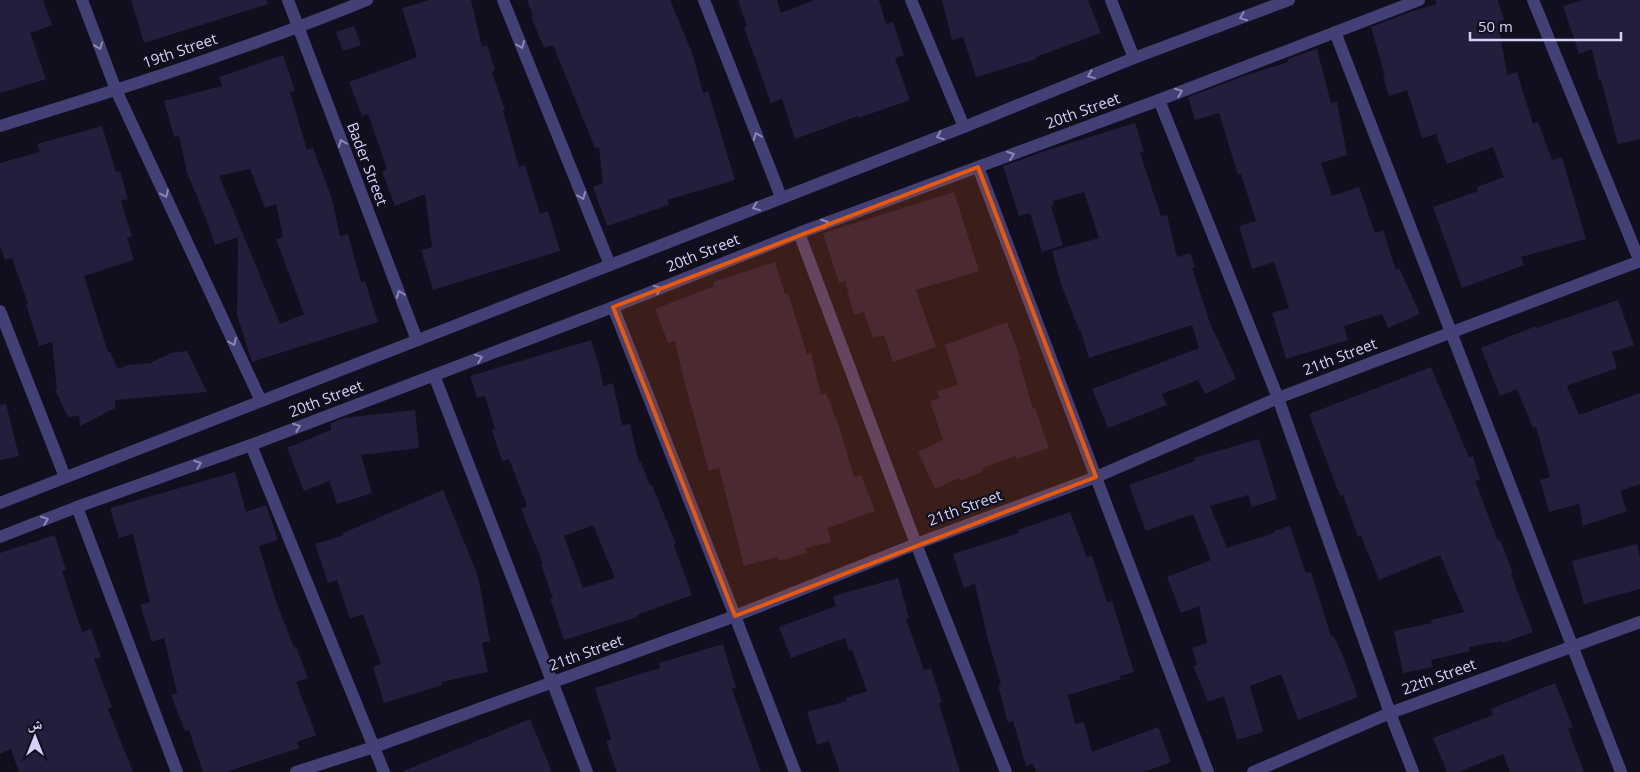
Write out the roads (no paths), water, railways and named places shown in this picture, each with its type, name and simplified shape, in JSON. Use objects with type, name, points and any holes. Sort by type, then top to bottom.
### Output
[{"type":"street","points":[[82,0],[116,90],[261,401]]},
{"type":"street","name":"Bader Street","points":[[288,0],[417,340]]},
{"type":"street","name":"19th Street","points":[[0,126],[116,90],[298,28],[367,0]]},
{"type":"street","points":[[503,0],[610,265]]},
{"type":"street","points":[[704,0],[781,197]]},
{"type":"street","points":[[911,0],[964,127]]},
{"type":"street","points":[[1111,0],[1134,58]]},
{"type":"street","name":"20th Street","points":[[0,503],[964,127],[1134,58],[1289,0]]},
{"type":"street","name":"20th Street","points":[[0,537],[434,375],[799,233],[1159,100],[1419,0]]},
{"type":"street","points":[[1533,0],[1640,262]]},
{"type":"street","points":[[1335,32],[1621,772]]},
{"type":"street","points":[[1159,100],[1278,398],[1390,712],[1414,772]]},
{"type":"street","points":[[978,167],[1208,772]]},
{"type":"street","points":[[799,233],[916,544],[1006,772]]},
{"type":"street","name":"21th Street","points":[[296,772],[374,747],[735,616],[916,544],[1096,477],[1278,398],[1640,262]]},
{"type":"street","points":[[612,307],[795,772]]},
{"type":"street","points":[[0,311],[65,477]]},
{"type":"street","points":[[434,375],[587,772]]},
{"type":"street","points":[[251,444],[384,772]]},
{"type":"street","points":[[77,507],[177,772]]},
{"type":"street","name":"22th Street","points":[[1253,772],[1390,712],[1640,622]]}]
